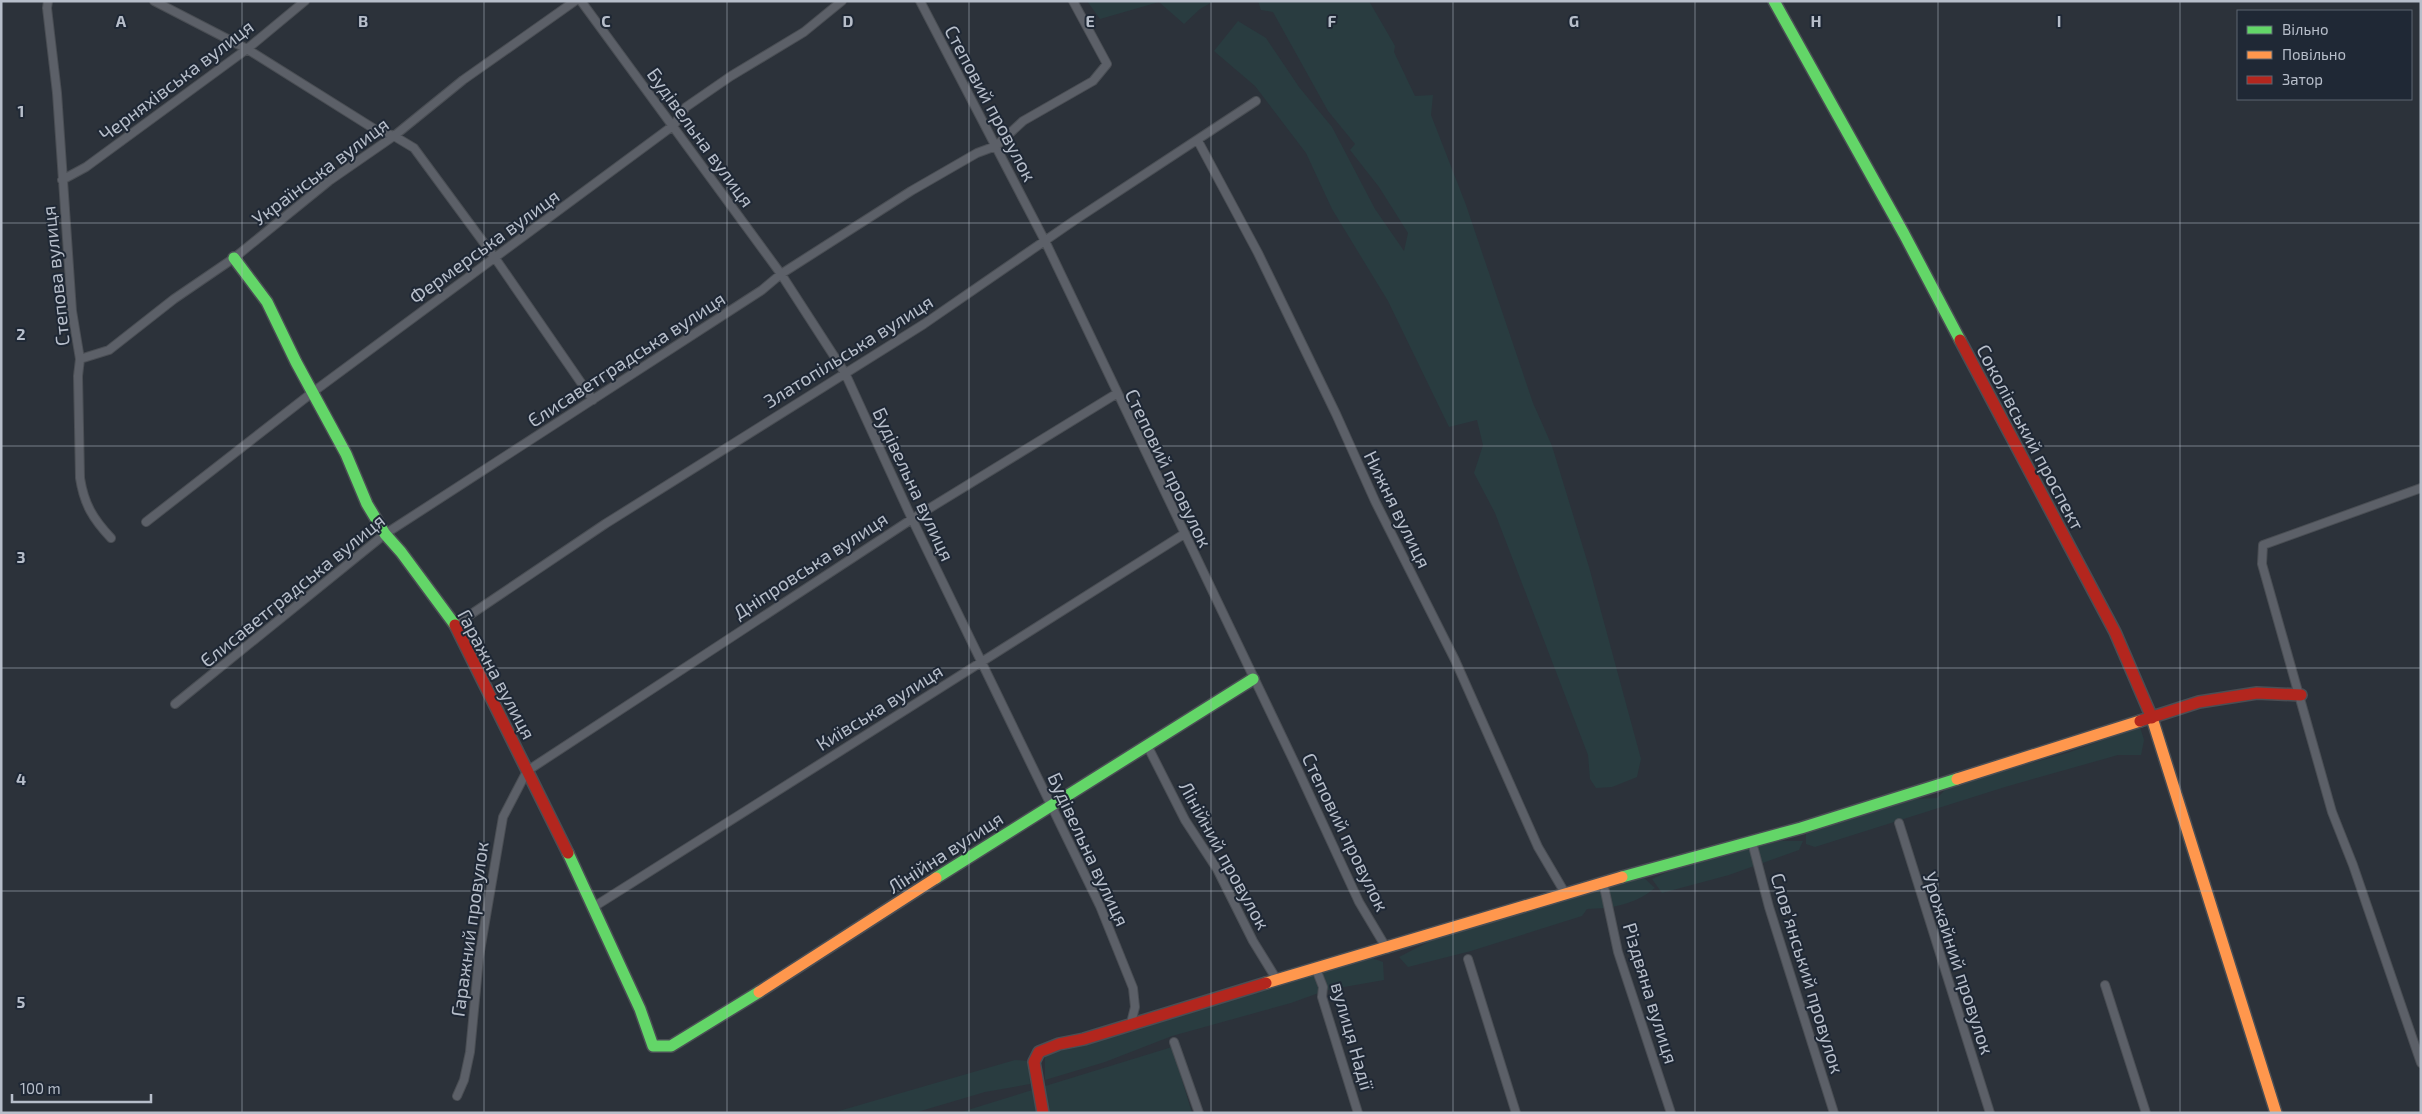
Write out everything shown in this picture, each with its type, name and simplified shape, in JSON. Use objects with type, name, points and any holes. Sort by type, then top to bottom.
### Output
[{"type":"street","points":[[154,1],[248,49],[376,130],[394,136],[414,148],[495,258],[593,400]]},
{"type":"street","name":"Черняхівська вулиця","points":[[62,180],[86,167],[248,49],[305,1]]},
{"type":"street","name":"Українська вулиця","points":[[80,359],[109,350],[174,299],[234,258],[329,181],[394,136],[464,80],[575,1]]},
{"type":"street","name":"Будівельна вулиця","points":[[581,1],[674,125],[781,274],[846,374],[912,519],[1100,906],[1133,988],[1135,1007],[1130,1023]]},
{"type":"street","name":"Фермерська вулиця","points":[[146,522],[313,392],[674,125],[686,107],[731,76],[804,32],[842,1]]},
{"type":"street","name":"Степовий провулок","points":[[920,1],[1044,242],[1359,902],[1387,949]]},
{"type":"street","name":"Єлисаветградська вулиця","points":[[175,704],[385,534],[762,290],[781,274],[911,191],[977,153],[996,146],[1023,122],[1093,81],[1107,64],[1073,1]]},
{"type":"street","name":"Соколівський проспект","points":[[1774,1],[1904,234],[2115,632],[2152,716],[2276,1113]]},
{"type":"street","name":"Степова вулиця","points":[[46,3],[57,93],[72,311],[80,359],[78,376],[80,478],[82,493],[94,521],[111,538]]},
{"type":"street","name":"Златопільська вулиця","points":[[455,625],[605,524],[924,324],[1256,101]]},
{"type":"street","name":"Нижня вулиця","points":[[1198,141],[1258,253],[1336,414],[1375,501],[1455,660],[1538,847],[1565,893]]},
{"type":"street","name":"Гаражна вулиця","points":[[234,258],[267,302],[296,362],[346,454],[367,504],[385,534],[402,552],[455,625],[640,1009],[654,1046]]},
{"type":"street","name":"Дніпровська вулиця","points":[[527,771],[912,519],[1116,394]]},
{"type":"street","points":[[2421,488],[2263,545],[2262,564],[2301,695],[2332,812],[2353,865],[2421,1063]]},
{"type":"street","name":"Київська вулиця","points":[[592,908],[1184,534]]},
{"type":"street","name":"Лінійна вулиця","points":[[654,1046],[671,1046],[697,1032],[1052,804],[1253,679]]},
{"type":"street","points":[[1043,1113],[1034,1062],[1039,1052],[1130,1023],[1387,949],[1565,893],[1810,826],[2199,702],[2258,692],[2301,695]]},
{"type":"street","name":"Лінійний провулок","points":[[1147,745],[1185,820],[1217,869],[1253,941],[1277,980]]},
{"type":"street","name":"Гаражний провулок","points":[[458,1096],[464,1080],[470,1052],[479,956],[503,818],[527,771]]},
{"type":"street","name":"Урожайний провулок","points":[[1899,823],[1990,1113]]},
{"type":"street","name":"Словʼянський провулок","points":[[1752,842],[1769,907],[1834,1113]]},
{"type":"street","name":"Різдвяна вулиця","points":[[1603,882],[1618,952],[1671,1113]]},
{"type":"street","points":[[1468,959],[1516,1113]]},
{"type":"street","name":"вулиця Надії","points":[[1316,969],[1323,987],[1322,997],[1358,1113]]},
{"type":"street","points":[[2105,985],[2146,1113]]},
{"type":"street","points":[[1174,1042],[1199,1113]]},
{"type":"green space","points":[[1087,1],[1214,1],[1200,9],[1184,24],[1159,2],[1100,19]]},
{"type":"green space","points":[[1258,1],[1369,1],[1395,46],[1394,52],[1415,96],[1433,95],[1431,115],[1466,205],[1533,403],[1552,446],[1589,567],[1641,759],[1637,777],[1612,787],[1596,788],[1590,779],[1588,755],[1495,513],[1474,473],[1483,445],[1477,420],[1449,427],[1388,301],[1332,209],[1306,153],[1255,86],[1214,51],[1238,21],[1266,38],[1299,87],[1332,127],[1375,209],[1404,251],[1408,233],[1379,187],[1350,150],[1355,144],[1328,111],[1273,12],[1261,10]]},
{"type":"green space","points":[[2140,727],[2144,740],[2141,755],[2118,755],[2005,787],[1815,847],[1806,844],[1806,834],[1911,799],[1937,798],[1948,787],[2070,752]]},
{"type":"green space","points":[[1780,841],[1803,841],[1799,850],[1729,875],[1662,893],[1652,879],[1678,867]]},
{"type":"green space","points":[[1641,875],[1655,888],[1631,902],[1606,908],[1587,909],[1582,916],[1471,951],[1408,967],[1399,957],[1434,939]]},
{"type":"green space","points":[[1372,958],[1383,962],[1384,980],[1327,990],[1291,1003],[1172,1036],[1105,1062],[1045,1080],[1045,1056],[1060,1050]]},
{"type":"green space","points":[[1172,1047],[1192,1113],[958,1113]]},
{"type":"green space","points":[[1015,1060],[1029,1061],[1030,1084],[985,1092],[914,1113],[832,1113]]},
{"type":"traffic: fast","points":[[1774,1],[1904,234],[1960,340]]},
{"type":"traffic: fast","points":[[234,258],[267,302],[296,362],[346,454],[367,504],[385,534],[401,552],[455,625]]},
{"type":"traffic: fast","points":[[936,878],[1253,679]]},
{"type":"traffic: fast","points":[[1622,877],[1801,828],[1957,779]]},
{"type":"traffic: fast","points":[[568,853],[640,1009],[653,1046],[671,1046],[759,992]]},
{"type":"traffic: slow","points":[[2152,718],[2276,1113]]},
{"type":"traffic: slow","points":[[1957,779],[2140,721]]},
{"type":"traffic: slow","points":[[1266,983],[1622,877]]},
{"type":"traffic: slow","points":[[759,992],[936,878]]},
{"type":"traffic: jam","points":[[1960,340],[2115,632],[2152,718]]},
{"type":"traffic: jam","points":[[455,625],[568,853]]},
{"type":"traffic: jam","points":[[2140,721],[2199,702],[2257,693],[2301,695]]},
{"type":"traffic: jam","points":[[1043,1113],[1034,1062],[1039,1052],[1059,1044],[1084,1039],[1266,983]]}]
